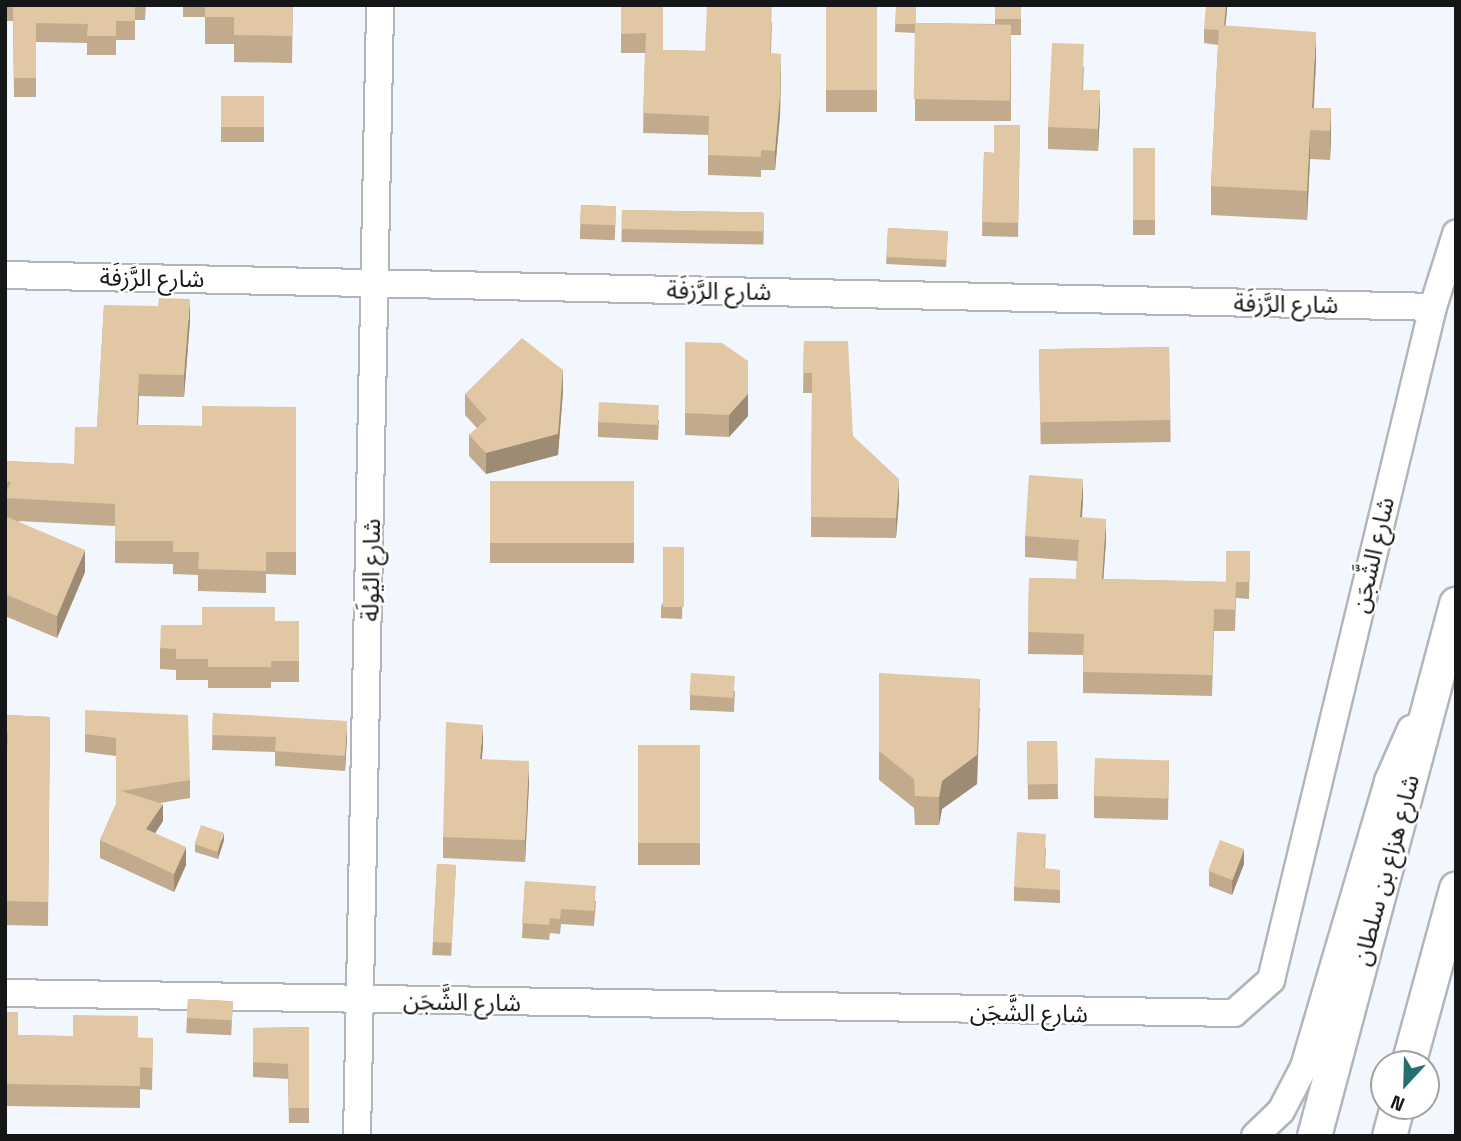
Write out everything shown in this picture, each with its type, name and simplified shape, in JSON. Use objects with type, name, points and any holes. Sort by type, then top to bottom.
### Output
[{"type":"main road","name":"شارع هزاع بن سلطان","points":[[1314,1136],[1456,604]]},
{"type":"main road","points":[[1412,1050],[1456,888]]},
{"type":"street","name":"شارع اليُولَة","points":[[357,1135],[377,283],[380,5]]},
{"type":"street","name":"شارع الشَّجَن","points":[[5,993],[1209,1017],[1256,1000],[1271,980],[1433,307],[1456,234]]},
{"type":"street","name":"شارع الرَّزفَة","points":[[5,275],[1433,307]]},
{"type":"street","points":[[1255,1136],[1281,1111],[1304,1067],[1388,781],[1435,688]]},
{"type":"building","points":[[13,5],[135,5],[135,21],[116,21],[116,36],[87,36],[88,24],[36,23],[36,78],[14,78]]},
{"type":"building","points":[[205,5],[293,5],[292,36],[234,35],[234,17],[205,17]]},
{"type":"building","points":[[621,5],[663,5],[663,50],[705,51],[707,5],[772,5],[770,53],[781,54],[775,151],[761,150],[761,157],[708,155],[709,116],[643,113],[646,33],[621,34]]},
{"type":"building","points":[[826,5],[877,5],[877,90],[826,90]]},
{"type":"building","points":[[896,5],[916,5],[916,24],[896,24]]},
{"type":"building","points":[[995,5],[1021,5],[1021,19],[995,19]]},
{"type":"building","points":[[1206,5],[1226,5],[1224,26],[1219,25],[1219,30],[1204,29]]},
{"type":"building","points":[[915,23],[1011,25],[1010,101],[914,99]]},
{"type":"building","points":[[1219,25],[1316,32],[1312,108],[1331,108],[1330,131],[1310,130],[1307,191],[1211,186]]},
{"type":"building","points":[[1052,43],[1084,44],[1082,90],[1100,90],[1098,129],[1048,127]]},
{"type":"building","points":[[221,96],[264,96],[264,127],[221,127]]},
{"type":"building","points":[[994,125],[1020,125],[1018,223],[982,222],[984,152],[994,153]]},
{"type":"building","points":[[1133,148],[1155,148],[1155,220],[1133,220]]},
{"type":"building","points":[[581,205],[616,206],[615,225],[580,224]]},
{"type":"building","points":[[622,210],[764,212],[764,231],[622,229]]},
{"type":"building","points":[[888,228],[948,231],[946,260],[886,257]]},
{"type":"building","points":[[159,298],[190,299],[184,375],[139,374],[137,425],[202,426],[202,406],[296,407],[296,552],[266,552],[266,571],[198,569],[199,552],[173,552],[173,541],[115,541],[115,504],[5,498],[11,482],[5,482],[5,461],[74,464],[75,427],[97,427],[104,305],[158,306]]},
{"type":"building","points":[[522,338],[563,370],[558,434],[486,453],[469,435],[487,419],[465,394]]},
{"type":"building","points":[[804,341],[848,341],[853,436],[899,479],[896,518],[811,517],[812,373],[803,373]]},
{"type":"building","points":[[685,342],[722,343],[748,361],[748,394],[729,415],[685,413]]},
{"type":"building","points":[[1169,347],[1170,420],[1040,422],[1039,349]]},
{"type":"building","points":[[599,402],[659,405],[658,425],[598,422]]},
{"type":"building","points":[[1029,475],[1083,479],[1080,517],[1106,519],[1102,579],[1236,582],[1235,610],[1214,609],[1212,675],[1083,672],[1084,634],[1028,632],[1029,578],[1076,579],[1079,540],[1025,536]]},
{"type":"building","points":[[490,481],[634,481],[634,543],[490,543]]},
{"type":"building","points":[[5,516],[85,550],[57,616],[5,594]]},
{"type":"building","points":[[663,547],[684,547],[684,607],[663,607]]},
{"type":"building","points":[[1226,551],[1250,551],[1250,582],[1226,582]]},
{"type":"building","points":[[202,607],[275,607],[275,621],[299,621],[299,661],[271,661],[271,667],[208,667],[208,659],[176,659],[176,649],[160,648],[161,625],[202,625]]},
{"type":"building","points":[[691,673],[735,676],[733,698],[689,695]]},
{"type":"building","points":[[879,673],[980,679],[977,755],[942,781],[939,797],[915,796],[914,779],[879,751]]},
{"type":"building","points":[[85,710],[188,715],[190,780],[121,791],[163,804],[146,829],[186,847],[174,874],[100,840],[116,804],[116,738],[85,734]]},
{"type":"building","points":[[213,713],[347,721],[345,756],[275,751],[276,737],[212,735]]},
{"type":"building","points":[[5,715],[50,717],[48,902],[5,901],[5,773],[8,733],[5,733]]},
{"type":"building","points":[[446,722],[483,725],[480,759],[529,761],[525,840],[443,837]]},
{"type":"building","points":[[1057,741],[1058,784],[1028,785],[1027,742]]},
{"type":"building","points":[[638,745],[700,745],[700,843],[638,843]]},
{"type":"building","points":[[1095,758],[1169,761],[1168,799],[1094,796]]},
{"type":"building","points":[[201,825],[224,833],[217,852],[194,844]]},
{"type":"building","points":[[1017,832],[1046,834],[1044,868],[1060,870],[1060,890],[1014,887]]},
{"type":"building","points":[[1220,840],[1244,849],[1232,880],[1208,871]]},
{"type":"building","points":[[437,864],[456,865],[452,943],[433,942]]},
{"type":"building","points":[[525,881],[596,886],[594,911],[561,909],[560,919],[550,918],[549,925],[522,923]]},
{"type":"building","points":[[188,999],[233,1001],[232,1020],[187,1018]]},
{"type":"building","points":[[5,1012],[18,1012],[18,1035],[73,1036],[73,1015],[138,1016],[138,1038],[153,1038],[152,1068],[140,1067],[140,1086],[5,1084]]},
{"type":"building","points":[[309,1027],[309,1108],[289,1108],[288,1064],[253,1062],[253,1028]]}]
